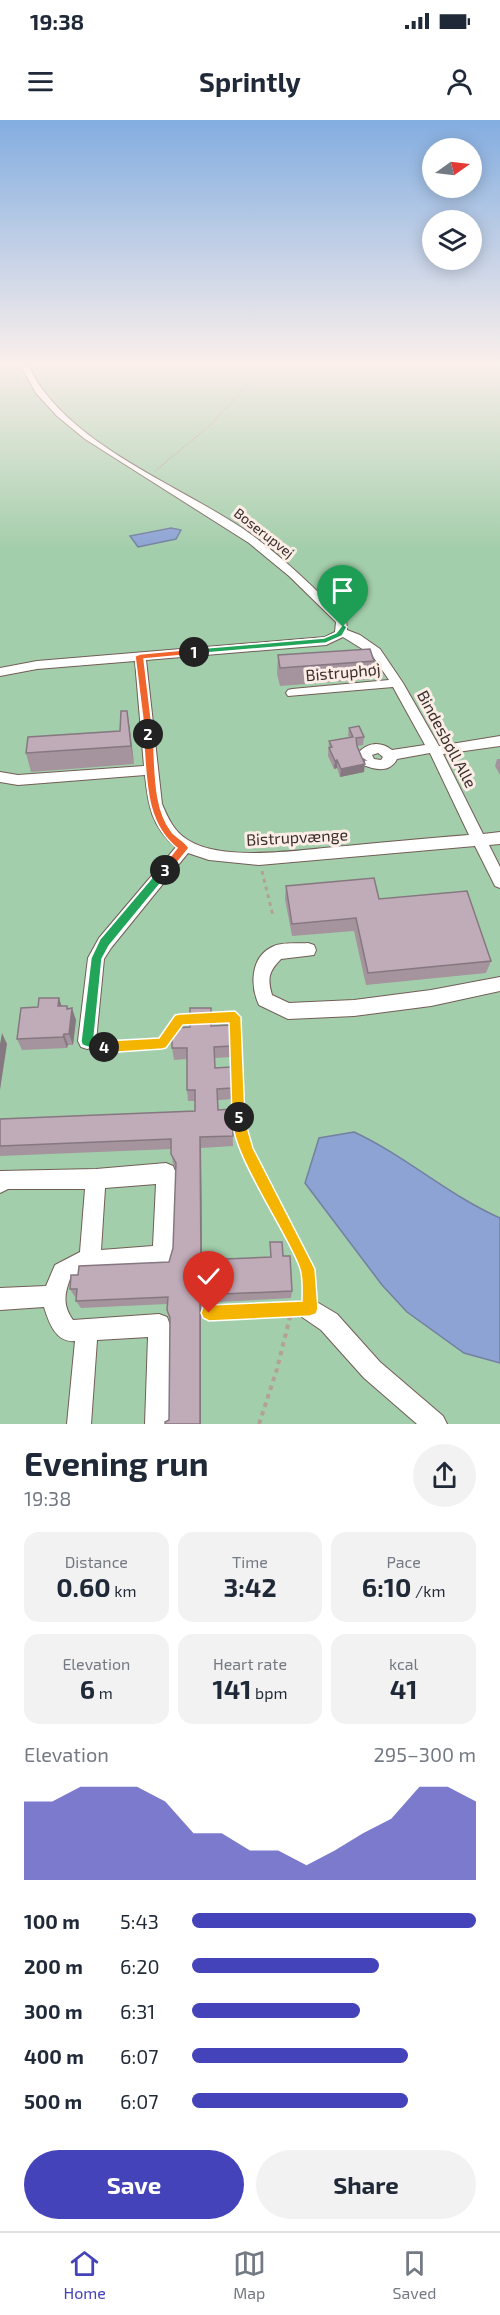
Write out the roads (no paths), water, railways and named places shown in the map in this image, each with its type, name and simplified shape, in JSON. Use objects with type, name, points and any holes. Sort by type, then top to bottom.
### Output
[{"type":"street","name":"Boserupvej","points":[[76,427],[149,476],[213,513],[277,560],[342,621],[342,632]]},
{"type":"street","points":[[0,672],[37,665],[326,641],[342,632]]},
{"type":"street","name":"Bindesbøll Alle","points":[[342,632],[356,638],[375,652],[397,683],[434,750],[500,882]]},
{"type":"street","points":[[87,1041],[96,958],[105,943],[184,848],[169,836],[160,821],[155,804],[140,656]]},
{"type":"street","name":"Bistruphøj","points":[[292,693],[397,683]]},
{"type":"street","points":[[390,755],[500,741]]},
{"type":"street","points":[[0,777],[18,780],[152,770]]},
{"type":"street","name":"Bistrupvænge","points":[[184,848],[219,855],[259,859],[500,838]]},
{"type":"street","points":[[308,950],[277,952],[264,965],[259,981],[265,1000],[288,1011],[354,1008],[431,998],[500,984]]},
{"type":"street","points":[[0,1183],[4,1179],[96,1179],[166,1173],[162,1256],[79,1262],[62,1272],[54,1296],[55,1316],[68,1331],[159,1325],[157,1424]]},
{"type":"street","points":[[90,1261],[96,1179]]},
{"type":"street","points":[[0,1299],[54,1296]]},
{"type":"street","points":[[301,1309],[329,1322],[372,1370],[435,1424]]},
{"type":"street","points":[[79,1424],[87,1330]]},
{"type":"water","points":[[171,528],[181,530],[176,539],[138,547],[130,536]]},
{"type":"water","points":[[354,1132],[391,1152],[481,1209],[500,1218],[500,1363],[464,1353],[407,1312],[382,1285],[305,1183],[319,1138]]}]
